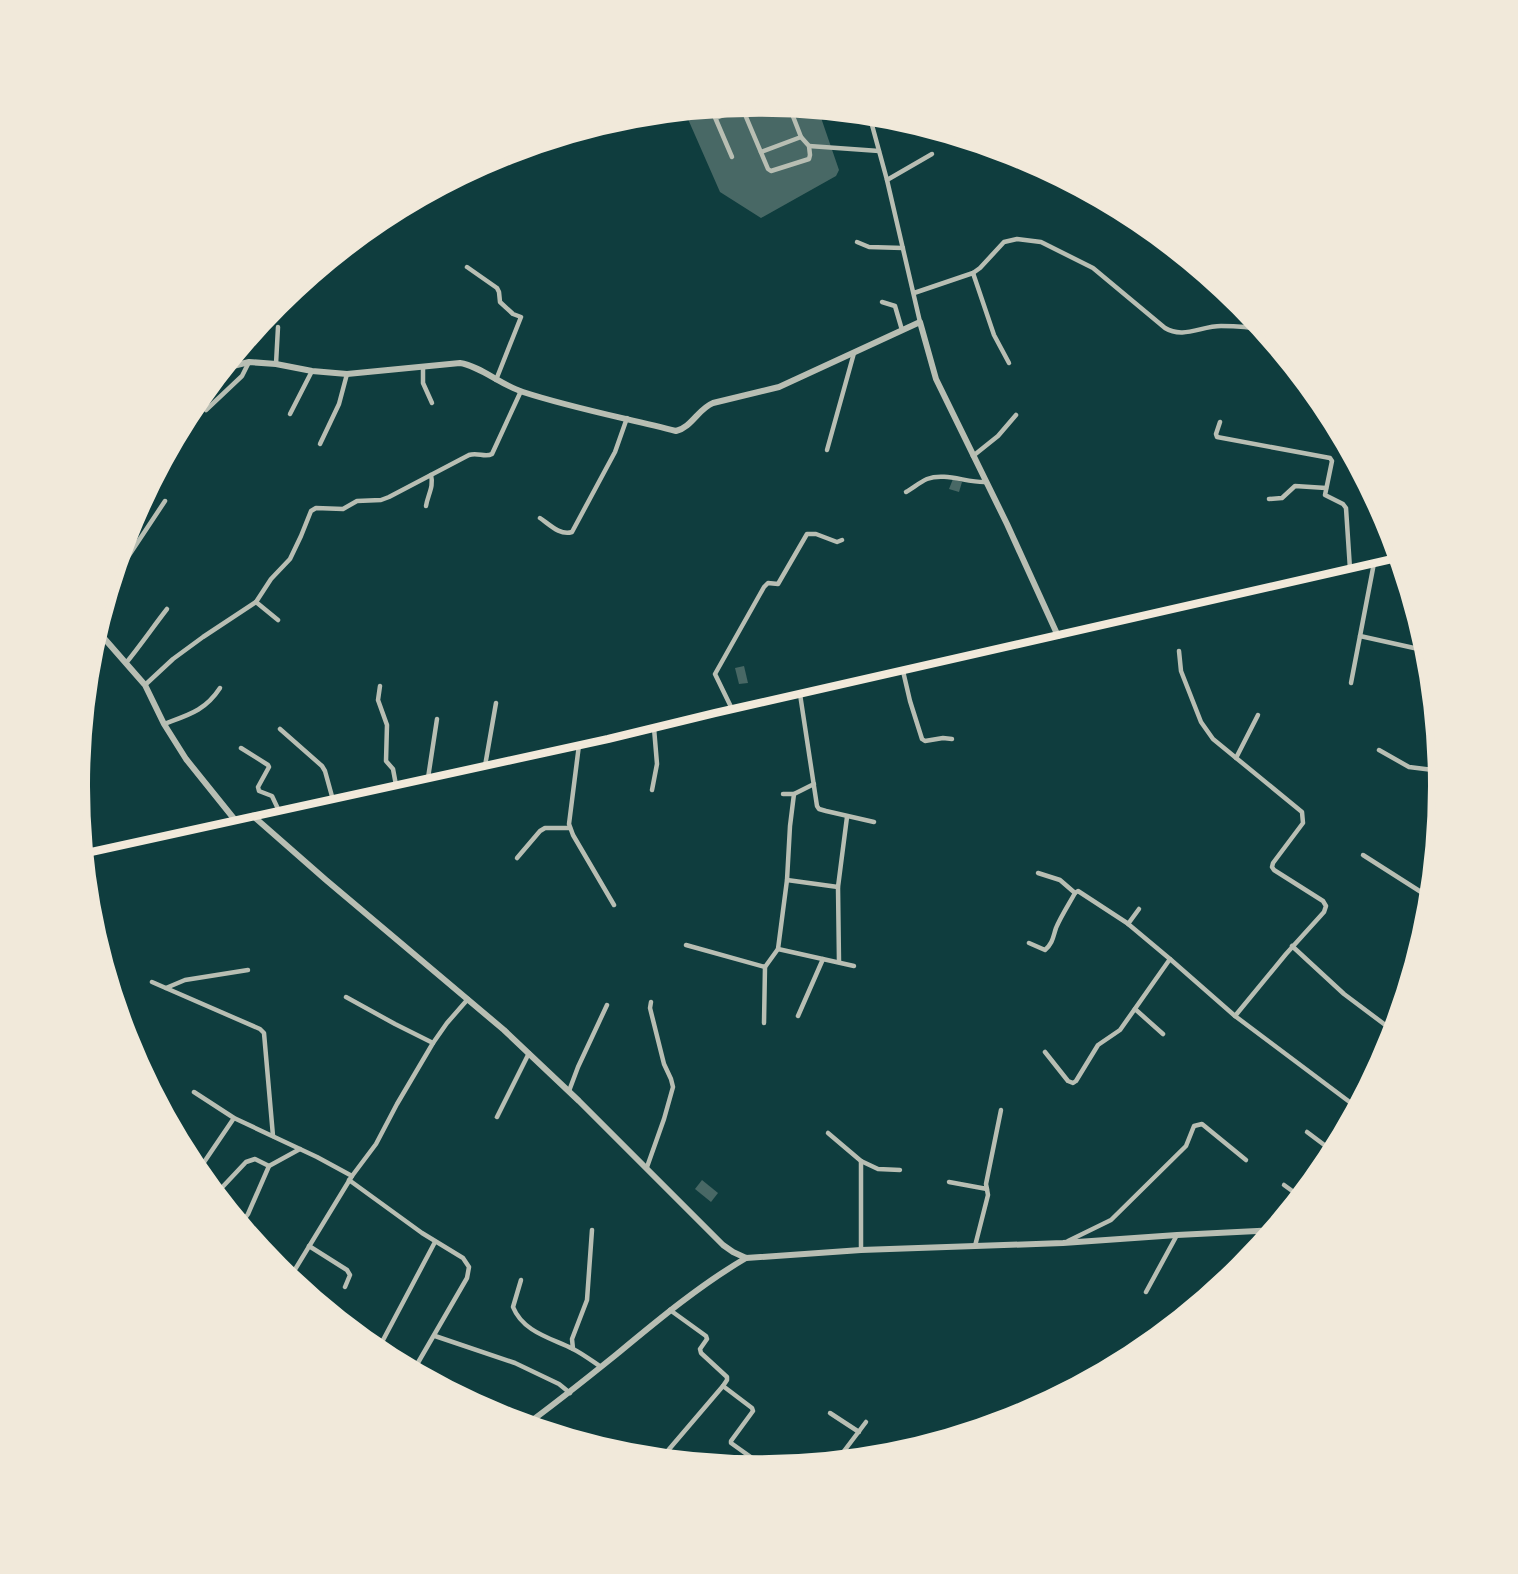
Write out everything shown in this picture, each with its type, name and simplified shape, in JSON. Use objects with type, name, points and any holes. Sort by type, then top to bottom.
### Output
[{"type":"main road","points":[[89,852],[579,745],[1392,559]]},
{"type":"street","points":[[745,114],[760,152],[771,171],[809,159],[809,146],[801,137],[792,115]]},
{"type":"street","points":[[715,115],[732,157]]},
{"type":"street","points":[[716,118],[723,115]]},
{"type":"street","points":[[871,123],[936,379],[1058,636]]},
{"type":"street","points":[[760,152],[801,137]]},
{"type":"street","points":[[809,146],[879,151]]},
{"type":"street","points":[[886,180],[932,154]]},
{"type":"street","points":[[914,292],[973,273],[1004,242],[1017,239],[1041,242],[1093,268],[1172,332],[1180,333],[1219,326],[1252,329]]},
{"type":"street","points":[[857,242],[869,247],[903,248]]},
{"type":"street","points":[[467,267],[497,288],[500,302],[513,314],[521,316],[496,380]]},
{"type":"street","points":[[973,273],[994,335],[1009,363]]},
{"type":"street","points":[[882,302],[895,306],[902,330]]},
{"type":"street","points":[[234,366],[249,362],[347,374],[468,364],[521,391],[564,404],[676,431],[684,428],[705,406],[778,387],[920,322]]},
{"type":"street","points":[[276,364],[278,327]]},
{"type":"street","points":[[827,450],[854,353]]},
{"type":"street","points":[[206,410],[242,376],[249,362]]},
{"type":"street","points":[[423,367],[423,383],[432,403]]},
{"type":"street","points":[[290,414],[312,371]]},
{"type":"street","points":[[320,444],[339,404],[347,374]]},
{"type":"street","points":[[144,685],[173,659],[256,602],[271,579],[290,559],[311,511],[316,508],[343,509],[357,501],[381,500],[469,455],[475,453],[489,456],[492,454],[521,391]]},
{"type":"street","points":[[973,456],[998,436],[1016,414]]},
{"type":"street","points":[[540,518],[563,533],[572,532],[615,452],[627,418]]},
{"type":"street","points":[[1220,422],[1217,437],[1330,458],[1332,461],[1325,495],[1343,504],[1346,508],[1350,569]]},
{"type":"street","points":[[426,506],[433,482],[431,475]]},
{"type":"street","points":[[906,492],[930,478],[986,482]]},
{"type":"street","points":[[1269,499],[1284,497],[1295,486],[1326,488]]},
{"type":"street","points":[[124,563],[165,501]]},
{"type":"street","points":[[732,709],[716,672],[764,587],[768,583],[778,584],[807,534],[816,534],[837,542],[842,540]]},
{"type":"street","points":[[1351,683],[1374,563]]},
{"type":"street","points":[[256,602],[278,620]]},
{"type":"street","points":[[126,663],[167,609]]},
{"type":"street","points":[[103,636],[144,685],[164,724],[186,759],[235,820]]},
{"type":"street","points":[[1360,636],[1418,649]]},
{"type":"street","points":[[1179,651],[1181,671],[1201,722],[1213,739],[1302,812],[1303,823],[1272,867],[1323,901],[1326,906],[1324,912],[1292,946],[1235,1016]]},
{"type":"street","points":[[903,671],[922,739],[926,741],[952,739]]},
{"type":"street","points":[[380,686],[378,700],[387,725],[386,761],[393,769],[396,785]]},
{"type":"street","points":[[164,724],[196,712],[215,695],[219,688]]},
{"type":"street","points":[[800,694],[817,806],[819,809],[847,817],[874,822]]},
{"type":"street","points":[[485,766],[496,703]]},
{"type":"street","points":[[1236,758],[1258,715]]},
{"type":"street","points":[[428,778],[437,719]]},
{"type":"street","points":[[652,790],[657,764],[654,728]]},
{"type":"street","points":[[280,729],[322,766],[333,800]]},
{"type":"street","points":[[579,745],[569,824],[614,905]]},
{"type":"street","points":[[241,747],[268,765],[258,787],[260,791],[272,796],[279,812]]},
{"type":"street","points":[[1379,750],[1408,767],[1432,770]]},
{"type":"street","points":[[783,794],[794,794],[814,784]]},
{"type":"street","points":[[764,1023],[765,967],[778,949],[787,880],[794,794]]},
{"type":"street","points":[[253,816],[504,1030],[647,1167],[723,1245],[746,1258]]},
{"type":"street","points":[[839,962],[838,887],[847,817]]},
{"type":"street","points":[[517,858],[544,828],[570,828]]},
{"type":"street","points":[[1363,855],[1424,894]]},
{"type":"street","points":[[1038,873],[1060,880],[1075,893]]},
{"type":"street","points":[[787,880],[838,887]]},
{"type":"street","points":[[1075,893],[1078,891],[1082,893],[1128,924],[1235,1016],[1353,1104]]},
{"type":"street","points":[[1029,943],[1045,950],[1048,948],[1075,893]]},
{"type":"street","points":[[1128,924],[1139,909]]},
{"type":"street","points":[[686,945],[765,967]]},
{"type":"street","points":[[1292,946],[1344,994],[1388,1027]]},
{"type":"street","points":[[778,949],[854,966]]},
{"type":"street","points":[[798,1016],[823,959]]},
{"type":"street","points":[[1045,1052],[1068,1081],[1073,1083],[1076,1081],[1098,1045],[1120,1030],[1170,959]]},
{"type":"street","points":[[166,988],[185,980],[248,970]]},
{"type":"street","points":[[152,982],[260,1029],[264,1033],[273,1136]]},
{"type":"street","points":[[346,997],[433,1043]]},
{"type":"street","points":[[293,1272],[351,1178],[376,1144],[433,1043],[468,999]]},
{"type":"street","points":[[647,1167],[673,1087],[664,1064],[650,1008],[651,1002]]},
{"type":"street","points":[[569,1091],[607,1005]]},
{"type":"street","points":[[1135,1009],[1164,1034]]},
{"type":"street","points":[[497,1117],[529,1053]]},
{"type":"street","points":[[194,1092],[234,1118],[300,1149],[351,1178],[435,1242],[463,1258],[468,1267],[466,1278],[416,1366]]},
{"type":"street","points":[[975,1246],[988,1195],[986,1184],[1000,1110]]},
{"type":"street","points":[[202,1165],[234,1118]]},
{"type":"street","points":[[1063,1243],[1119,1214],[1137,1193],[1186,1146],[1193,1128],[1198,1124],[1202,1124],[1246,1160]]},
{"type":"street","points":[[1307,1132],[1327,1147]]},
{"type":"street","points":[[828,1133],[861,1161],[878,1169],[900,1170]]},
{"type":"street","points":[[244,1220],[269,1166],[300,1149]]},
{"type":"street","points":[[220,1190],[246,1162],[255,1159],[269,1166]]},
{"type":"street","points":[[861,1161],[861,1250]]},
{"type":"street","points":[[949,1182],[987,1189]]},
{"type":"street","points":[[1284,1185],[1296,1193]]},
{"type":"street","points":[[573,1349],[572,1339],[587,1300],[592,1230]]},
{"type":"street","points":[[532,1421],[570,1393],[670,1310],[746,1258],[861,1250],[1063,1243],[1265,1231]]},
{"type":"street","points":[[1146,1292],[1177,1235]]},
{"type":"street","points":[[380,1343],[435,1242]]},
{"type":"street","points":[[309,1246],[347,1270],[350,1275],[345,1287]]},
{"type":"street","points":[[521,1280],[513,1307],[520,1320],[549,1340],[573,1349],[601,1367]]},
{"type":"street","points":[[665,1454],[727,1380],[727,1377],[700,1351],[707,1339],[706,1336],[670,1310]]},
{"type":"street","points":[[435,1336],[515,1363],[559,1384],[570,1393]]},
{"type":"street","points":[[723,1386],[751,1406],[753,1411],[731,1443],[755,1460]]},
{"type":"street","points":[[830,1413],[859,1432]]},
{"type":"street","points":[[841,1456],[866,1422]]},
{"type":"building","points":[[759,113],[821,117],[839,170],[836,176],[761,218],[720,192],[687,118]]},
{"type":"building","points":[[953,479],[962,482],[959,492],[949,489]]},
{"type":"building","points":[[744,666],[748,683],[739,684],[735,668]]},
{"type":"building","points":[[702,1180],[718,1193],[711,1202],[695,1189]]}]
